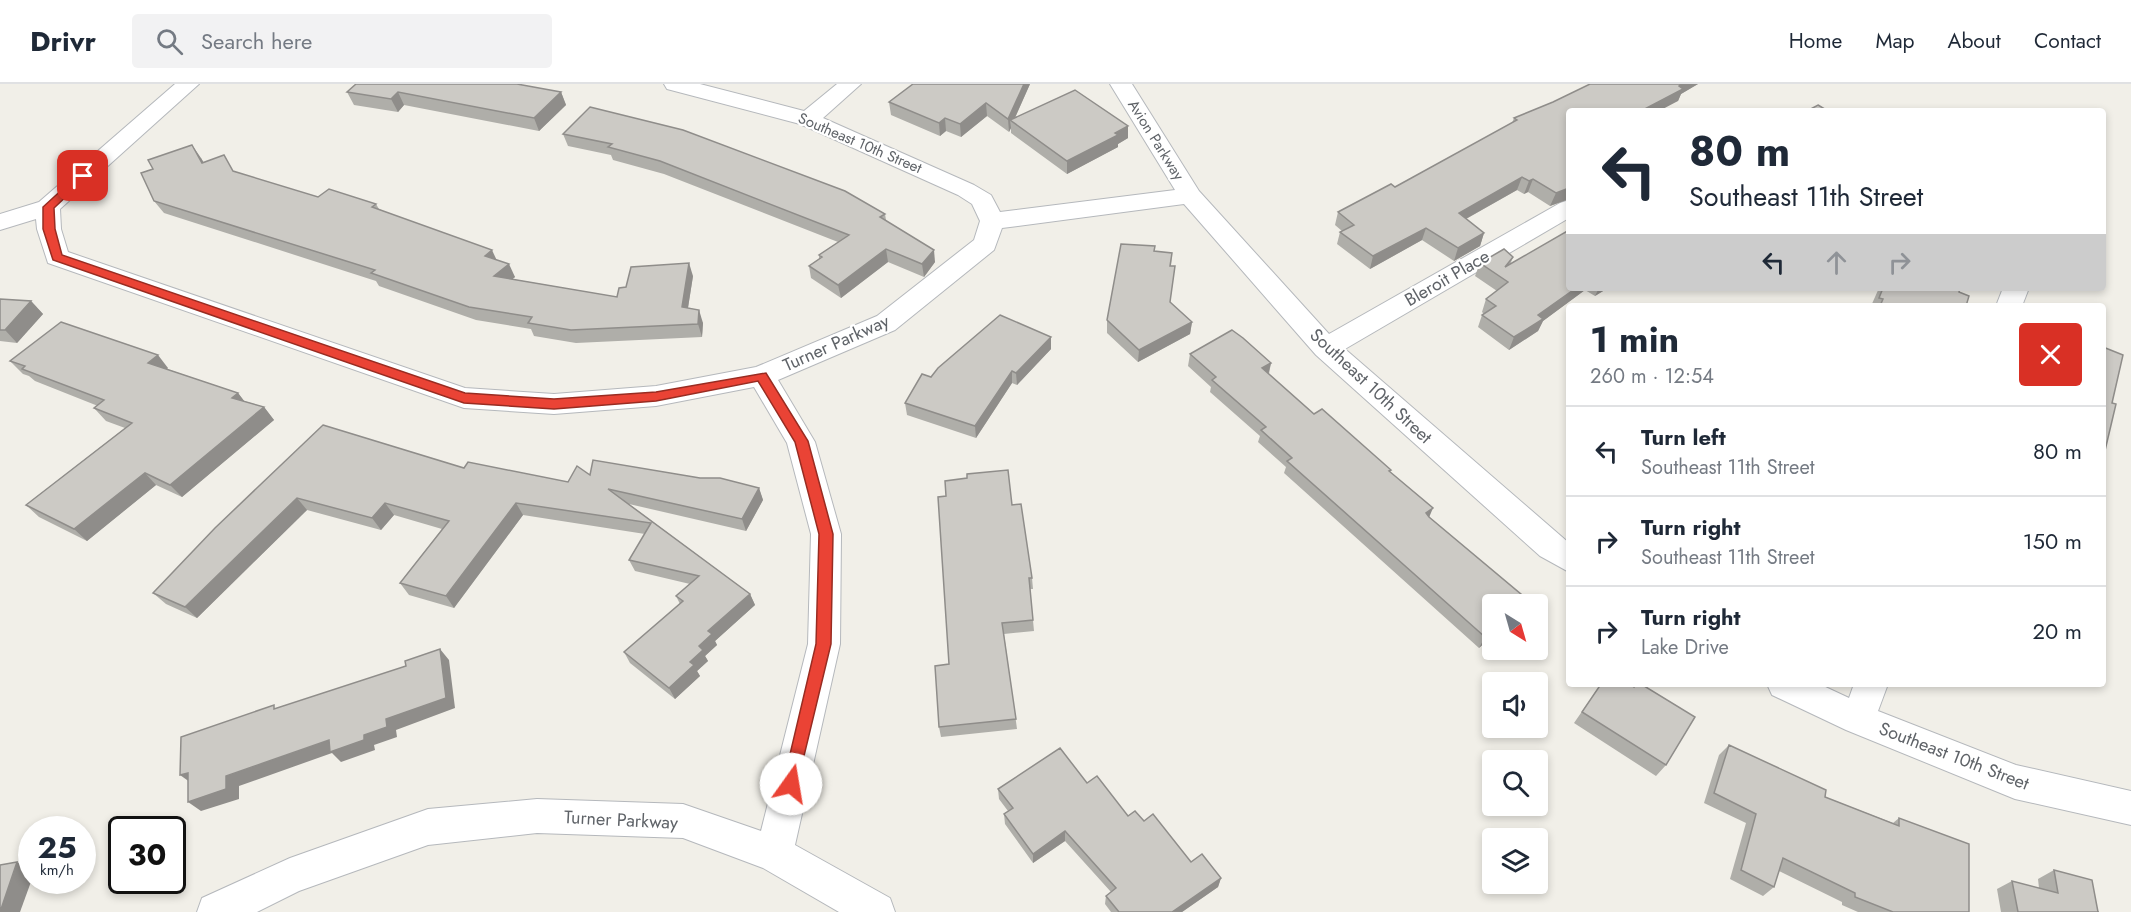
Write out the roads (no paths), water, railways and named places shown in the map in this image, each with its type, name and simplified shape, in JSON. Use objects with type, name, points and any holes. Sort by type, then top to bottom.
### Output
[{"type":"street","points":[[0,222],[48,207],[188,84]]},
{"type":"street","name":"Southeast 10th Street","points":[[675,84],[808,119],[966,190],[982,200],[992,221]]},
{"type":"street","points":[[808,119],[850,84]]},
{"type":"street","name":"Avion Parkway","points":[[1121,84],[1190,196]]},
{"type":"street","points":[[992,221],[1190,196]]},
{"type":"street","name":"Southeast 10th Street","points":[[1190,196],[1326,348],[1551,547],[1566,557]]},
{"type":"street","points":[[48,207],[49,229],[57,257],[281,332],[464,398],[554,404],[645,397],[761,376]]},
{"type":"street","name":"Bleroit Place","points":[[1326,348],[1566,210]]},
{"type":"street","name":"Turner Parkway","points":[[216,912],[290,876],[428,827],[537,816],[683,822],[774,854],[824,644],[826,534],[801,441],[761,376],[886,323],[986,244],[992,221]]},
{"type":"street","name":"Southeast 10th Street","points":[[1790,687],[1858,719],[2015,782],[2131,808]]},
{"type":"street","points":[[1858,719],[1870,687]]},
{"type":"street","points":[[774,854],[876,912]]}]
